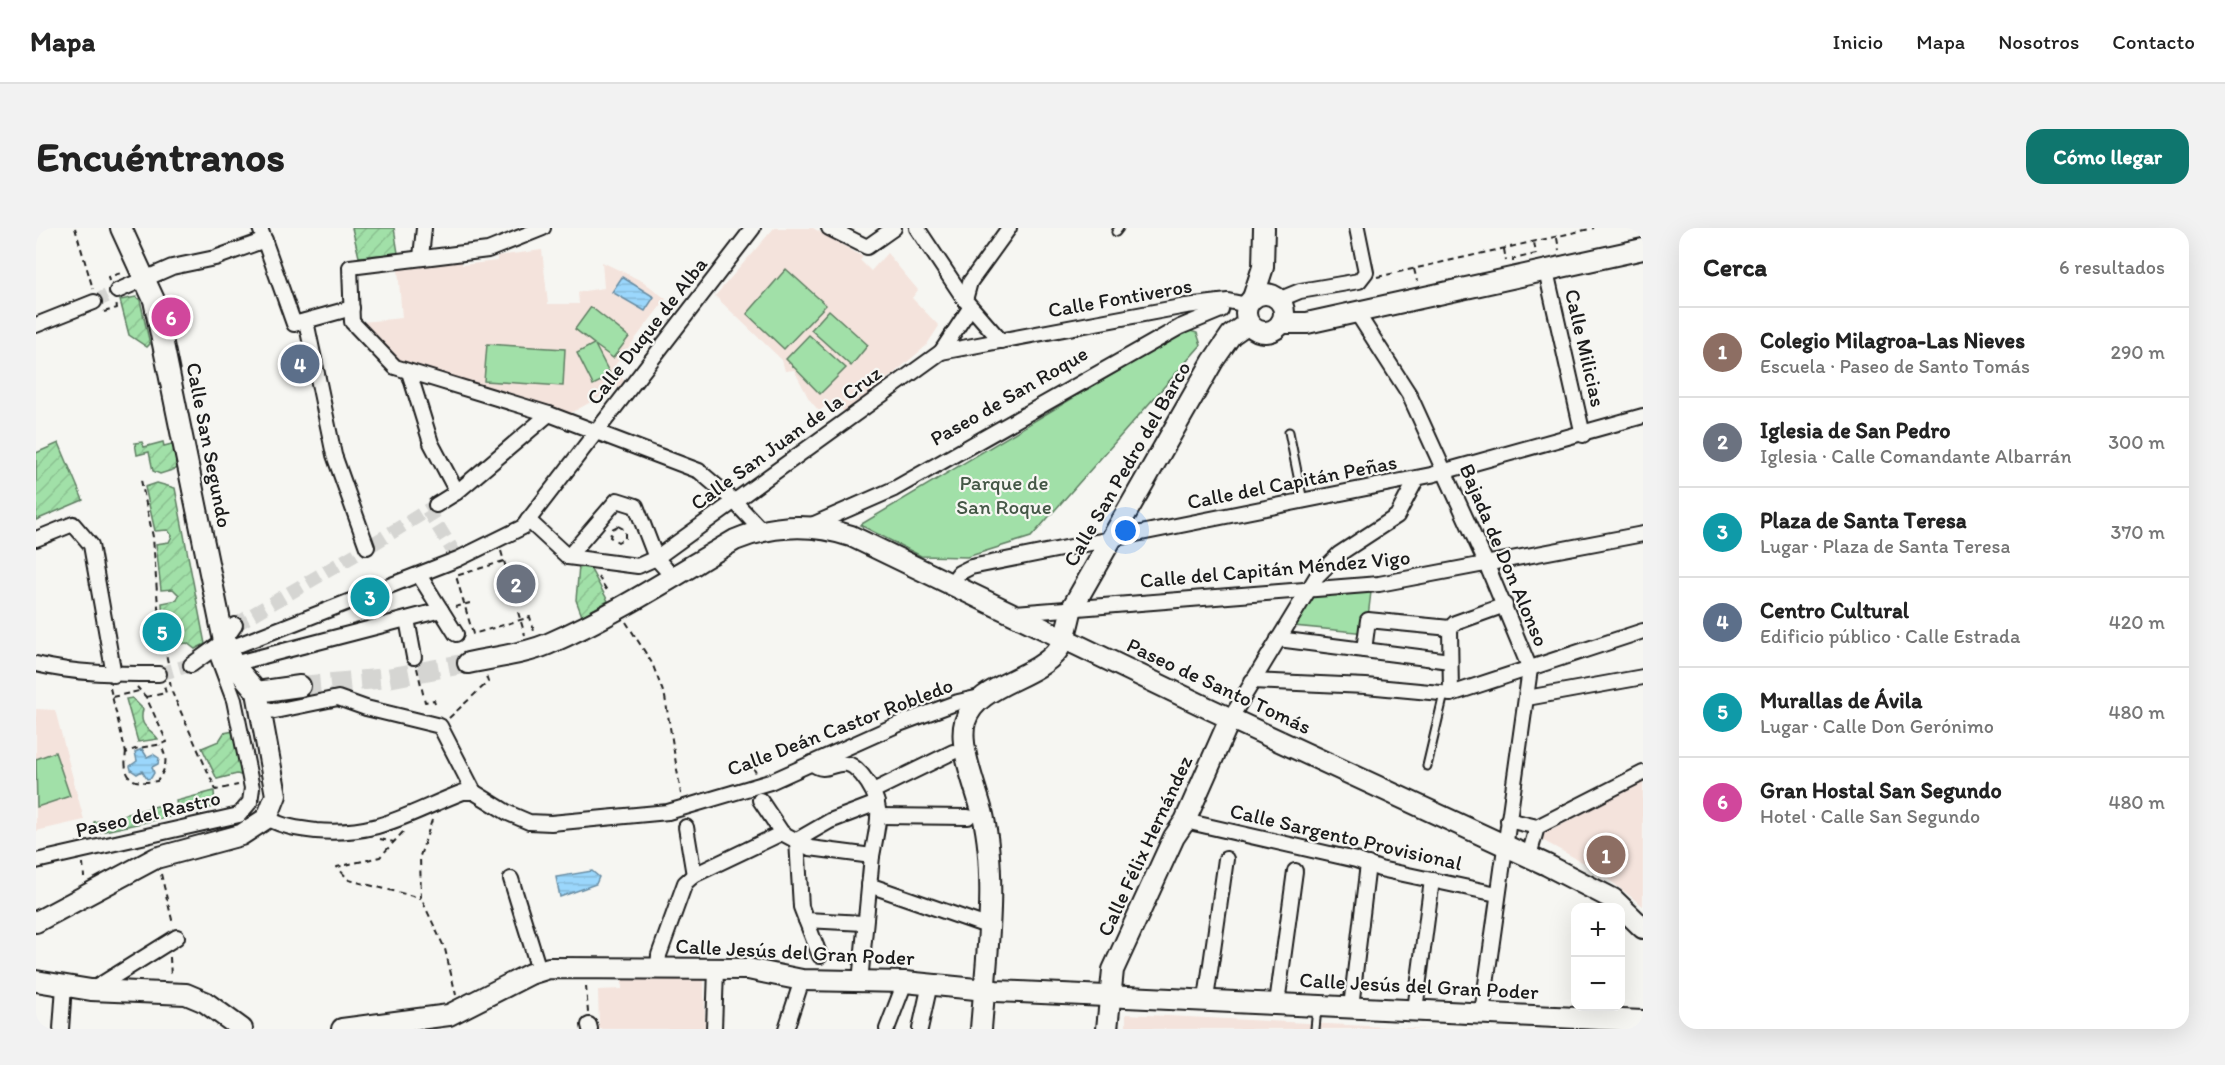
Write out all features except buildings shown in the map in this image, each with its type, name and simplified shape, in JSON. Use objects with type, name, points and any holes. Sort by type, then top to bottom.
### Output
[{"type":"street","name":"Calle San Segundo","points":[[122,228],[154,300],[225,639],[233,664],[258,700]]},
{"type":"street","points":[[421,257],[423,228]]},
{"type":"street","points":[[543,228],[488,250],[350,267],[352,315],[395,367],[549,414],[699,471],[734,501],[761,531]]},
{"type":"street","name":"Calle Duque de Alba","points":[[225,639],[233,647],[458,560],[523,527],[753,228]]},
{"type":"street","points":[[829,228],[867,246],[894,228]]},
{"type":"street","points":[[917,228],[967,304],[1001,340]]},
{"type":"street","name":"Calle San Juan de la Cruz","points":[[941,352],[967,304],[970,282],[1009,228]]},
{"type":"street","points":[[1263,228],[1263,267],[1255,330],[1264,332],[1274,330],[1281,324],[1307,323],[1357,313],[1643,249]]},
{"type":"street","points":[[1260,304],[1300,291],[1359,281],[1366,272],[1357,228]]},
{"type":"street","points":[[115,294],[172,267],[215,258],[264,232],[294,324],[352,315]]},
{"type":"street","name":"Calle Milicias","points":[[1546,271],[1583,435]]},
{"type":"street","name":"Calle Fontiveros","points":[[1001,340],[1219,302],[1238,301],[1260,304]]},
{"type":"street","points":[[36,325],[96,302]]},
{"type":"street","name":"Paseo de San Roque","points":[[812,525],[894,489],[1180,327],[1221,310],[1219,302]]},
{"type":"street","points":[[1260,304],[1282,308],[1281,324]]},
{"type":"street","name":"Calle San Pedro del Barco","points":[[1063,639],[1072,608],[1221,347],[1260,304]]},
{"type":"street","name":"Bajada de Don Alonso","points":[[1357,313],[1409,394],[1505,605],[1530,669],[1482,1013]]},
{"type":"street","points":[[306,321],[334,455],[367,547]]},
{"type":"street","name":"Calle San Juan de la Cruz","points":[[656,558],[941,352],[1001,340]]},
{"type":"street","points":[[409,372],[431,443],[457,492]]},
{"type":"street","points":[[436,505],[457,492],[549,414]]},
{"type":"street","name":"Calle del Capitán Peñas","points":[[951,583],[959,573],[971,567],[1445,472],[1583,435],[1643,416]]},
{"type":"street","points":[[1230,719],[1307,589],[1327,564],[1339,554],[1397,516],[1417,478]]},
{"type":"street","points":[[568,557],[617,500],[636,506],[656,558],[677,575]]},
{"type":"street","points":[[528,520],[568,557],[638,566],[656,558]]},
{"type":"street","points":[[36,539],[73,524],[92,545],[110,674]]},
{"type":"street","name":"Paseo de Santo Tomás","points":[[468,663],[519,654],[539,647],[617,609],[735,540],[761,531],[812,525],[851,536],[1230,719],[1505,844],[1612,899],[1643,928]]},
{"type":"street","name":"Calle del Capitán Méndez Vigo","points":[[1015,614],[1395,582],[1643,534]]},
{"type":"street","points":[[418,575],[456,634]]},
{"type":"street","points":[[1447,694],[1450,628],[1455,623],[1505,605]]},
{"type":"street","points":[[233,664],[441,610]]},
{"type":"street","points":[[407,619],[414,657]]},
{"type":"street","points":[[1364,650],[1368,620],[1450,628]]},
{"type":"street","points":[[1252,681],[1366,686],[1447,694],[1641,637]]},
{"type":"street","points":[[191,665],[225,639]]},
{"type":"street","name":"Paseo del Rastro","points":[[36,861],[239,815],[250,802],[252,788],[234,700],[225,639]]},
{"type":"street","points":[[981,1029],[991,854],[963,734],[971,708],[980,697],[997,690],[1050,658],[1063,639]]},
{"type":"street","points":[[1278,639],[1449,661]]},
{"type":"street","points":[[36,664],[54,669],[110,674],[166,671]]},
{"type":"street","points":[[1527,698],[1643,677]]},
{"type":"street","points":[[258,700],[300,686]]},
{"type":"street","name":"Calle Deán Castor Robledo","points":[[474,792],[508,813],[529,822],[551,823],[668,812],[770,782],[918,717],[958,702],[980,697]]},
{"type":"street","points":[[258,700],[275,711],[338,698],[366,708],[440,726],[474,792],[463,792],[376,828],[358,831],[295,828],[267,818]]},
{"type":"street","points":[[36,922],[156,858],[241,835],[267,818],[274,807],[276,795],[258,700]]},
{"type":"street","name":"Calle Félix Hernández","points":[[1107,1029],[1113,970],[1174,837],[1185,821],[1230,719]]},
{"type":"street","points":[[797,840],[830,821],[877,803],[953,752]]},
{"type":"street","points":[[812,763],[826,770],[848,764],[854,767],[877,803],[860,982]]},
{"type":"street","points":[[1508,820],[1537,827],[1643,773]]},
{"type":"street","points":[[760,800],[782,833],[810,848],[872,856]]},
{"type":"street","points":[[877,803],[968,817]]},
{"type":"street","name":"Calle Sargento Provisional","points":[[1185,821],[1497,894]]},
{"type":"street","points":[[686,827],[694,876]]},
{"type":"street","points":[[1529,856],[1537,827]]},
{"type":"street","points":[[658,969],[659,955],[680,892],[694,876],[782,833]]},
{"type":"street","points":[[797,840],[801,908],[820,956]]},
{"type":"street","points":[[1206,999],[1226,859]]},
{"type":"street","points":[[1351,1007],[1368,864]]},
{"type":"street","name":"Calle Jesús del Gran Poder","points":[[1277,1003],[1295,871]]},
{"type":"street","points":[[511,879],[539,970]]},
{"type":"street","points":[[1415,1010],[1432,880]]},
{"type":"street","points":[[869,885],[987,926]]},
{"type":"street","points":[[806,920],[864,923]]},
{"type":"street","points":[[92,990],[173,939]]},
{"type":"street","name":"Calle Jesús del Gran Poder","points":[[352,1028],[453,1018],[539,970],[584,969],[748,969],[802,980],[905,982],[983,990],[1482,1013],[1556,1023],[1638,1018]]},
{"type":"street","points":[[714,1029],[716,969]]},
{"type":"street","points":[[786,1029],[802,980]]},
{"type":"street","points":[[36,981],[92,990],[186,994],[205,1002],[242,1029]]},
{"type":"street","points":[[887,1029],[905,982]]},
{"type":"street","points":[[920,1029],[930,984]]},
{"type":"street","points":[[61,1029],[64,986]]},
{"type":"lane","points":[[1289,432],[1303,501]]},
{"type":"lane","points":[[1427,766],[1447,694]]},
{"type":"lane","points":[[1315,1029],[1317,1005]]},
{"type":"path","points":[[75,228],[96,302],[117,308],[115,294]]},
{"type":"path","points":[[1359,281],[1594,228]]},
{"type":"path","points":[[141,480],[153,537],[159,620],[171,690],[216,790],[240,784]]},
{"type":"path","points":[[618,526],[625,530],[624,538],[618,542],[610,537],[612,529],[618,526]]},
{"type":"path","points":[[589,560],[652,663],[665,697],[683,807]]},
{"type":"path","points":[[504,561],[456,576],[473,634],[530,617],[539,647]]},
{"type":"path","points":[[518,612],[524,632]]},
{"type":"path","points":[[110,674],[112,697],[126,751],[124,768],[130,778],[141,783],[157,782],[165,771],[165,758],[160,745]]},
{"type":"path","points":[[126,751],[139,746],[160,745],[167,742],[146,697],[138,691],[133,674]]},
{"type":"path","points":[[419,680],[425,702],[434,700],[435,703],[428,708]]},
{"type":"path","points":[[440,726],[488,682]]},
{"type":"path","points":[[112,697],[138,691]]},
{"type":"path","points":[[146,697],[166,692]]},
{"type":"path","points":[[437,803],[420,856],[421,898],[445,950],[453,1018]]},
{"type":"path","points":[[416,813],[410,826],[380,857],[337,867],[349,880],[421,898]]},
{"type":"path","points":[[156,858],[173,939],[171,993]]},
{"type":"path","points":[[84,863],[85,871]]},
{"type":"path","points":[[584,969],[590,1027]]},
{"type":"shaded area","points":[[774,228],[813,228],[863,257],[860,260],[871,271],[887,253],[918,290],[912,298],[939,326],[926,346],[846,414],[834,400],[819,411],[809,399],[794,370],[785,371],[782,360],[715,296]]},
{"type":"shaded area","points":[[542,250],[548,304],[579,304],[578,292],[604,288],[602,262],[644,282],[666,299],[615,365],[625,383],[571,413],[411,368],[387,353],[362,322],[402,318],[398,269],[462,261],[462,265],[497,261],[497,256]]},
{"type":"shaded area","points":[[36,709],[55,710],[84,820],[36,831]]},
{"type":"shaded area","points":[[1643,782],[1643,906],[1595,869],[1542,840],[1544,834]]},
{"type":"shaded area","points":[[622,977],[704,977],[705,1029],[599,1029],[598,990],[622,989]]},
{"type":"shaded area","points":[[1126,1014],[1428,1029],[1126,1029]]},
{"type":"green space","points":[[352,228],[394,228],[398,253],[359,257]]},
{"type":"green space","points":[[786,269],[826,305],[784,349],[747,314]]},
{"type":"green space","points":[[136,297],[140,300],[150,344],[147,347],[129,335],[120,300]]},
{"type":"green space","points":[[591,307],[629,337],[613,358],[595,345],[611,376],[593,385],[577,353],[594,344],[575,329]]},
{"type":"green space","points":[[829,310],[868,345],[851,366],[811,330]]},
{"type":"green space","name":"Parque de San Roque","points":[[1187,330],[1197,333],[1201,345],[1031,537],[967,557],[921,556],[860,525]]},
{"type":"green space","points":[[809,335],[846,368],[820,394],[786,359]]},
{"type":"green space","points":[[487,344],[565,349],[563,386],[484,381]]},
{"type":"green space","points":[[142,442],[144,447],[163,442],[164,446],[176,443],[182,467],[160,474],[153,471],[149,452],[137,455],[135,443]]},
{"type":"green space","points":[[59,443],[83,500],[36,520],[36,453]]},
{"type":"green space","points":[[157,483],[175,488],[205,644],[195,649],[187,643],[169,646],[163,621],[162,603],[177,600],[179,595],[173,589],[161,590],[156,544],[169,542],[172,536],[168,530],[155,531],[145,487]]},
{"type":"green space","points":[[579,566],[590,568],[608,601],[582,616],[576,600]]},
{"type":"green space","points":[[1371,592],[1366,633],[1294,626],[1312,596]]},
{"type":"green space","points":[[132,698],[143,709],[144,724],[158,739],[138,742],[126,699]]},
{"type":"green space","points":[[234,731],[243,776],[237,774],[217,779],[202,748],[219,741],[224,733]]},
{"type":"green space","points":[[55,752],[70,796],[37,807],[36,759]]},
{"type":"green space","points":[[214,791],[215,807],[91,834],[94,822],[113,818],[119,824],[124,819],[123,815],[165,804],[166,808],[172,810],[177,806],[176,801]]},
{"type":"water","points":[[622,277],[654,297],[645,311],[612,292]]},
{"type":"water","points":[[142,749],[147,757],[153,754],[159,758],[158,764],[152,767],[154,773],[151,778],[147,779],[142,771],[137,774],[131,770],[130,766],[137,761],[135,752]]},
{"type":"water","points":[[592,871],[599,877],[596,884],[560,897],[556,877]]},
{"type":"tunnel","points":[[94,302],[117,291]]},
{"type":"tunnel","points":[[373,544],[428,510],[458,559]]},
{"type":"tunnel","points":[[235,625],[363,550]]},
{"type":"tunnel","points":[[300,686],[388,678],[468,663]]},
{"type":"tunnel","points":[[159,674],[191,665]]},
{"type":"place","name":"Gran Hostal San Segundo","points":[[171,317]]},
{"type":"place","name":"Centro Cultural","points":[[300,364]]},
{"type":"place","name":"Iglesia de San Pedro","points":[[516,584]]},
{"type":"place","name":"Plaza de Santa Teresa","points":[[370,597]]},
{"type":"place","name":"Murallas de Ávila","points":[[162,632]]},
{"type":"place","name":"Colegio Milagroa-Las Nieves","points":[[1606,855]]}]
